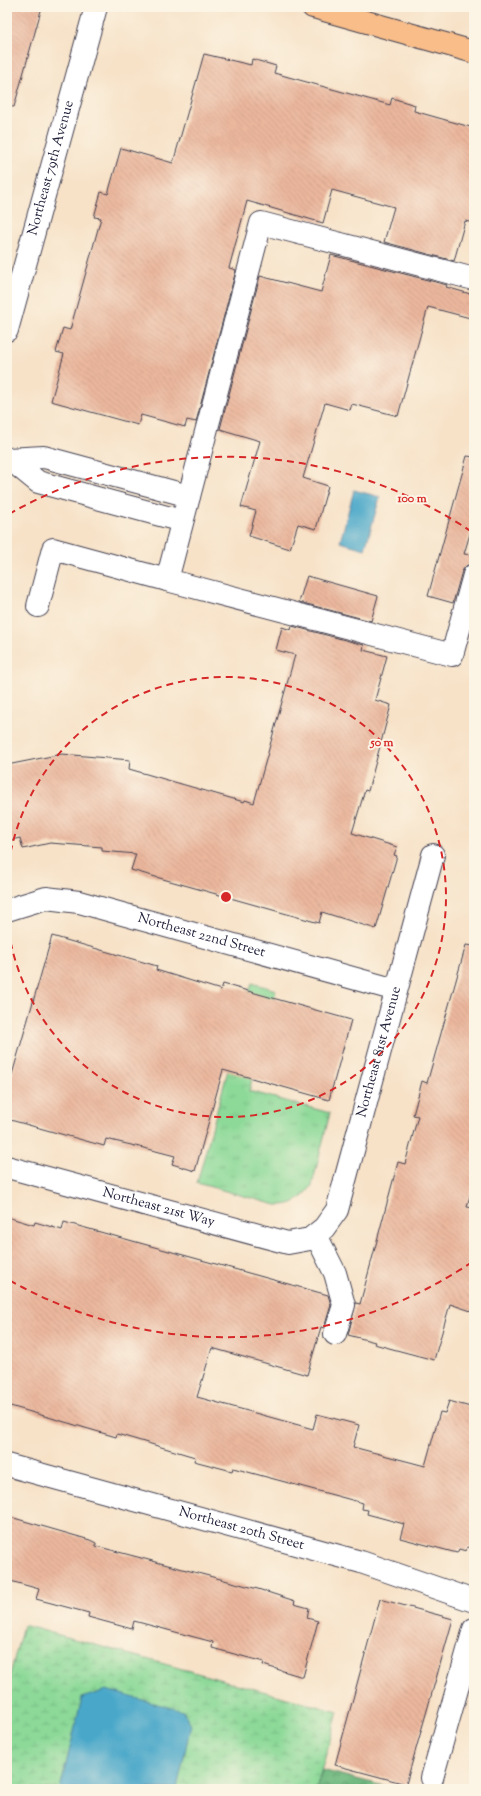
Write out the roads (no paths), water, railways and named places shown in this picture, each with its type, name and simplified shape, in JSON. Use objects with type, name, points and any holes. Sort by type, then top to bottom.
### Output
[{"type":"main road","points":[[313,7],[474,52]]},
{"type":"street","name":"Northeast 79th Avenue","points":[[7,330],[96,7]]},
{"type":"street","points":[[167,580],[261,223],[474,279]]},
{"type":"street","points":[[9,460],[44,457],[189,496]]},
{"type":"street","points":[[9,460],[38,482],[182,521]]},
{"type":"street","points":[[38,606],[53,549],[452,655],[474,575]]},
{"type":"street","name":"Northeast 81st Avenue","points":[[313,1237],[324,1228],[337,1210],[433,855]]},
{"type":"street","name":"Northeast 22nd Street","points":[[7,910],[46,898],[79,902],[396,990]]},
{"type":"street","name":"Northeast 21st Way","points":[[7,1167],[288,1243],[313,1237]]},
{"type":"street","points":[[313,1237],[335,1273],[344,1305],[336,1334]]},
{"type":"street","name":"Northeast 20th Street","points":[[7,1465],[361,1562],[474,1601]]},
{"type":"street","points":[[432,1778],[474,1629]]},
{"type":"water","points":[[354,490],[380,497],[365,549],[340,542]]},
{"type":"water","points":[[106,1690],[183,1711],[191,1724],[177,1789],[60,1789],[82,1698]]}]
